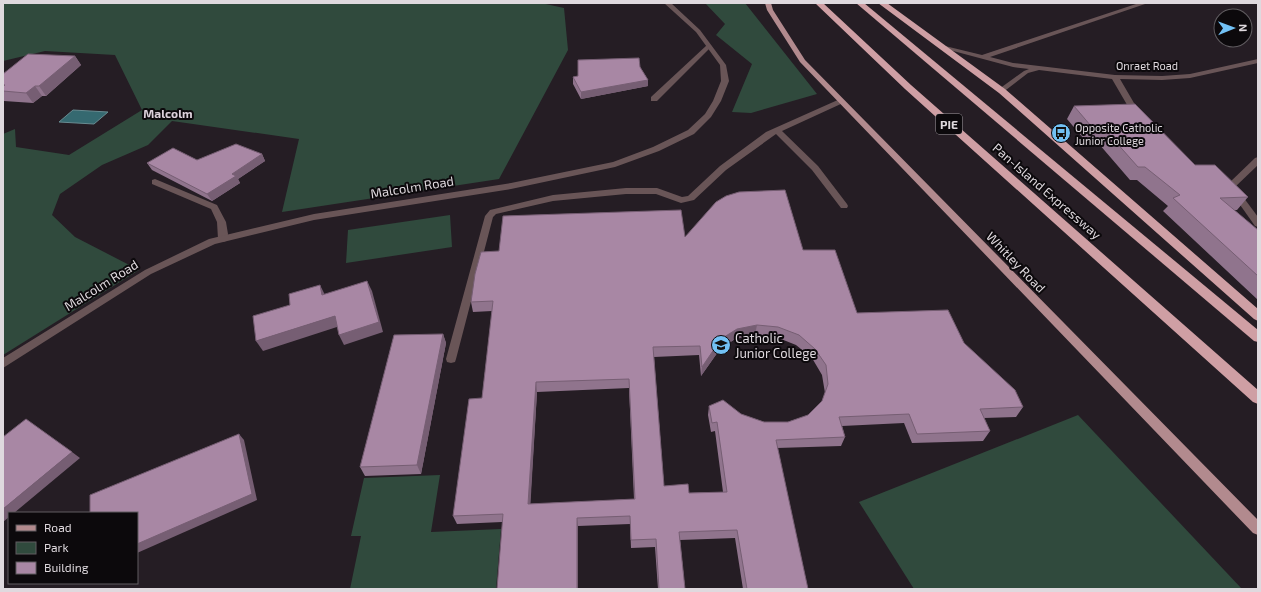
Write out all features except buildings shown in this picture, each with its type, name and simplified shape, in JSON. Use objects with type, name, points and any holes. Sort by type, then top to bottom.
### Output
[{"type":"highway","name":"Pan-Island Expressway","points":[[819,3],[908,87],[1258,398]]},
{"type":"highway","name":"Pan-Island Expressway","points":[[860,3],[1258,337]]},
{"type":"highway","points":[[882,3],[1002,91],[1258,316]]},
{"type":"main road","name":"Whitley Road","points":[[768,3],[770,10],[802,61],[1258,529]]},
{"type":"street","name":"Malcolm Road","points":[[3,364],[148,272],[212,242],[314,217],[519,185],[615,164],[656,149],[692,132],[708,115],[717,102],[725,81],[723,65],[698,30],[667,3]]},
{"type":"street","points":[[984,57],[1145,3]]},
{"type":"street","points":[[654,99],[709,46]]},
{"type":"street","name":"Onraet Road","points":[[945,48],[1036,69],[1115,77],[1162,78],[1190,76],[1258,61]]},
{"type":"street","points":[[1002,91],[1026,72],[1036,69]]},
{"type":"street","points":[[1115,77],[1142,124]]},
{"type":"street","points":[[451,360],[488,216],[493,212],[553,198],[626,191],[657,191],[681,200],[691,198],[723,168],[768,134],[840,101]]},
{"type":"street","points":[[777,130],[815,168],[844,206]]},
{"type":"street","points":[[1258,160],[1228,185],[1258,224]]},
{"type":"street","points":[[155,182],[214,208],[220,216],[224,228],[223,239]]},
{"type":"green space","points":[[3,3],[541,3],[564,8],[568,50],[499,179],[282,212],[299,139],[172,121],[148,145],[102,165],[60,194],[52,215],[75,237],[139,270],[3,355],[3,134],[15,129],[16,147],[69,155],[142,110],[115,55],[45,51],[3,61]]},
{"type":"green space","points":[[705,3],[745,3],[817,94],[751,113],[732,112],[752,64],[716,35],[725,24]]},
{"type":"green space","points":[[450,215],[452,247],[346,263],[348,230]]},
{"type":"green space","points":[[1078,415],[1242,589],[914,589],[859,502]]},
{"type":"green space","points":[[440,475],[431,532],[501,529],[496,589],[350,589],[361,536],[351,536],[364,478]]},
{"type":"water","points":[[73,110],[108,112],[94,124],[59,122]]},
{"type":"place","name":"Opposite Catholic Junior College","points":[[1061,133]]},
{"type":"place","name":"Catholic Junior College","points":[[721,345]]},
{"type":"district","name":"Malcolm","points":[[168,113]]}]
